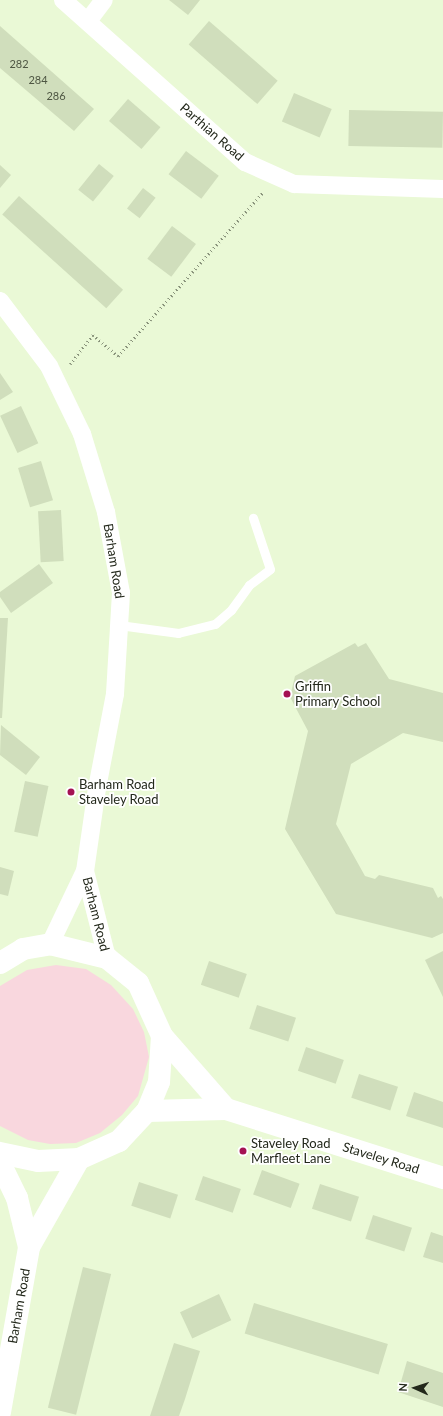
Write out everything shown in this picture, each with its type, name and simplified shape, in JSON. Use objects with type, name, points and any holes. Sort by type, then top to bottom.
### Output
[{"type":"street","name":"Parthian Road","points":[[63,0],[245,162],[294,184],[443,189]]},
{"type":"street","points":[[88,21],[104,0]]},
{"type":"street","name":"Barham Road","points":[[0,301],[49,366],[82,434],[106,512],[121,593],[114,694],[97,788],[85,871],[50,944]]},
{"type":"street","name":"Barham Road","points":[[85,871],[107,958]]},
{"type":"street","points":[[0,963],[22,949],[50,944],[107,958],[138,983],[162,1036],[226,1109]]},
{"type":"street","points":[[0,1153],[38,1161],[79,1159],[119,1141],[146,1111],[160,1082],[162,1036]]},
{"type":"street","name":"Staveley Road","points":[[146,1111],[226,1109],[443,1178]]},
{"type":"street","name":"Barham Road","points":[[0,1412],[29,1247],[79,1159]]},
{"type":"street","name":"Barham Road","points":[[0,1163],[17,1198],[29,1247]]},
{"type":"lane","points":[[119,625],[178,633],[215,624],[232,610],[249,585],[270,569],[253,518]]},
{"type":"path","points":[[55,378],[69,366],[94,335],[118,356],[261,195],[272,174]]},
{"type":"shaded area","points":[[56,965],[86,969],[111,985],[133,1009],[144,1032],[149,1057],[138,1096],[122,1115],[100,1133],[76,1143],[50,1144],[28,1140],[0,1126],[0,986],[27,970]]},
{"type":"building","points":[[169,0],[200,0],[188,15]]},
{"type":"building","points":[[209,21],[278,81],[257,104],[189,44]]},
{"type":"building","points":[[0,26],[94,109],[74,131],[0,68]]},
{"type":"building","points":[[294,93],[332,109],[320,138],[282,122]]},
{"type":"building","points":[[128,99],[160,127],[141,149],[109,121]]},
{"type":"building","points":[[349,110],[443,112],[442,148],[348,146]]},
{"type":"building","points":[[186,151],[219,176],[201,199],[169,174]]},
{"type":"building","points":[[99,164],[114,176],[93,202],[78,190]]},
{"type":"building","points":[[0,165],[11,175],[0,188]]},
{"type":"building","points":[[143,188],[156,198],[140,218],[127,208]]},
{"type":"building","points":[[19,196],[123,290],[106,308],[2,215]]},
{"type":"building","points":[[172,226],[196,244],[171,277],[147,259]]},
{"type":"building","points":[[0,373],[13,392],[0,400]]},
{"type":"building","points":[[21,406],[38,443],[17,453],[0,416]]},
{"type":"building","points":[[41,461],[53,500],[30,507],[18,468]]},
{"type":"building","points":[[61,510],[64,561],[41,562],[38,511]]},
{"type":"building","points":[[39,564],[53,583],[11,613],[0,597],[0,592]]},
{"type":"building","points":[[0,618],[8,618],[2,718],[0,718]]},
{"type":"building","name":"Griffin Primary School","points":[[355,643],[358,647],[366,643],[389,679],[443,693],[443,742],[403,733],[351,764],[336,824],[365,876],[375,879],[379,875],[433,888],[438,898],[441,896],[443,899],[443,933],[432,938],[336,914],[285,829],[308,731],[290,697],[295,676]]},
{"type":"building","points":[[1,725],[40,757],[26,775],[0,755]]},
{"type":"building","points":[[25,781],[48,786],[38,837],[14,832]]},
{"type":"building","points":[[0,867],[14,871],[8,896],[0,894]]},
{"type":"building","points":[[443,951],[443,997],[425,960]]},
{"type":"building","points":[[209,961],[247,974],[239,998],[201,985]]},
{"type":"building","points":[[257,1005],[296,1018],[288,1041],[249,1029]]},
{"type":"building","points":[[306,1047],[344,1060],[336,1084],[298,1071]]},
{"type":"building","points":[[359,1074],[398,1087],[390,1110],[351,1098]]},
{"type":"building","points":[[414,1092],[443,1102],[443,1128],[406,1116]]},
{"type":"building","points":[[262,1170],[300,1184],[291,1208],[253,1194]]},
{"type":"building","points":[[203,1176],[241,1189],[233,1213],[195,1200]]},
{"type":"building","points":[[139,1182],[178,1195],[170,1218],[131,1206]]},
{"type":"building","points":[[320,1184],[359,1197],[351,1221],[312,1209]]},
{"type":"building","points":[[373,1215],[412,1228],[404,1251],[365,1239]]},
{"type":"building","points":[[431,1232],[443,1236],[443,1263],[423,1257]]},
{"type":"building","points":[[83,1267],[111,1274],[76,1415],[48,1408]]},
{"type":"building","points":[[219,1294],[231,1320],[192,1338],[180,1312]]},
{"type":"building","points":[[254,1303],[388,1344],[379,1375],[245,1334]]},
{"type":"building","points":[[174,1343],[200,1351],[185,1399],[179,1416],[150,1416]]},
{"type":"building","points":[[407,1361],[443,1373],[443,1407],[398,1392]]},
{"type":"place","name":"Griffin Primary School","points":[[287,694]]},
{"type":"place","name":"Barham Road Staveley Road","points":[[71,792]]},
{"type":"place","name":"Staveley Road Marfleet Lane","points":[[243,1151]]}]
